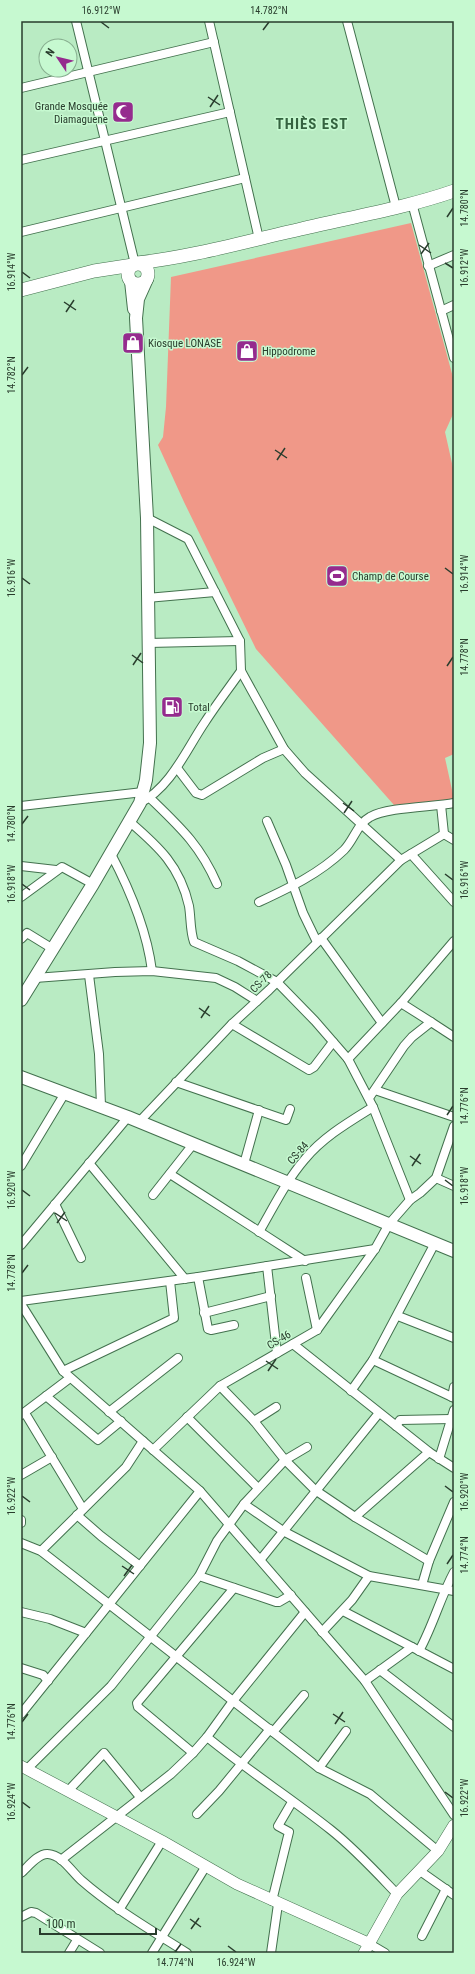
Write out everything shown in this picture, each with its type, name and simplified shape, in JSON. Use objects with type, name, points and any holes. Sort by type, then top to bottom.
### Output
[{"type":"main road","points":[[21,290],[94,271],[133,270],[173,257],[396,207],[454,191]]},
{"type":"main road","points":[[133,270],[141,284],[173,257]]},
{"type":"main road","points":[[23,994],[53,949],[144,798],[150,743],[148,518],[136,318],[138,298],[147,278],[148,272],[144,266],[133,270]]},
{"type":"main road","points":[[133,270],[132,302],[136,318]]},
{"type":"main road","points":[[21,1077],[101,1106],[454,1251]]},
{"type":"street","points":[[76,21],[121,208],[133,270]]},
{"type":"street","points":[[209,21],[259,238]]},
{"type":"street","points":[[347,21],[396,207]]},
{"type":"street","points":[[21,88],[214,42]]},
{"type":"street","points":[[21,160],[230,112]]},
{"type":"street","points":[[21,232],[246,178]]},
{"type":"street","points":[[412,203],[428,266],[454,355]]},
{"type":"street","points":[[428,266],[454,255]]},
{"type":"street","points":[[441,311],[454,305]]},
{"type":"street","points":[[148,518],[188,539],[240,641],[241,671],[284,749],[305,773],[362,823],[401,860]]},
{"type":"street","points":[[148,598],[215,592]]},
{"type":"street","points":[[148,643],[240,641]]},
{"type":"street","points":[[21,806],[144,798],[177,768],[204,722],[241,671]]},
{"type":"street","points":[[177,768],[196,793],[202,795],[263,758],[284,749]]},
{"type":"street","points":[[144,798],[198,847],[217,884]]},
{"type":"street","points":[[259,902],[293,886],[319,871],[344,849],[362,823],[370,816],[382,812],[454,803]]},
{"type":"street","points":[[441,804],[444,834],[454,840]]},
{"type":"street","points":[[267,821],[286,865],[307,922],[382,1023]]},
{"type":"street","points":[[130,822],[156,844],[170,860],[178,874],[189,906],[194,942],[238,961],[276,982],[348,1059],[373,1107],[410,1200]]},
{"type":"street","name":"CS-78","points":[[140,1122],[232,1024],[401,860],[444,834]]},
{"type":"street","points":[[111,854],[120,870],[145,936],[149,949],[152,972]]},
{"type":"street","points":[[411,854],[454,902]]},
{"type":"street","points":[[21,866],[56,870]]},
{"type":"street","points":[[21,897],[62,867],[93,884]]},
{"type":"street","points":[[21,939],[27,933],[53,949]]},
{"type":"street","points":[[348,1059],[401,1003],[453,944]]},
{"type":"street","points":[[35,978],[115,972],[152,972],[216,978],[235,987],[257,1001]]},
{"type":"street","points":[[89,975],[99,1054],[101,1106]]},
{"type":"street","points":[[401,1003],[454,1037]]},
{"type":"street","points":[[369,1098],[404,1046],[412,1037],[431,1022]]},
{"type":"street","points":[[232,1024],[309,1070],[314,1068],[333,1042]]},
{"type":"street","points":[[176,1082],[286,1120],[290,1109]]},
{"type":"street","points":[[375,1090],[454,1117]]},
{"type":"street","points":[[21,1166],[65,1093]]},
{"type":"street","name":"CS-84","points":[[259,1232],[288,1182],[305,1159],[334,1132],[373,1107]]},
{"type":"street","points":[[244,1164],[259,1110]]},
{"type":"street","points":[[21,1245],[128,1117]]},
{"type":"street","points":[[454,1126],[436,1178],[454,1186]]},
{"type":"street","points":[[154,1195],[194,1144]]},
{"type":"street","points":[[89,1163],[185,1279]]},
{"type":"street","points":[[170,1174],[305,1261]]},
{"type":"street","name":"CS-46","points":[[153,1450],[220,1386],[317,1330],[374,1250],[389,1224],[410,1200],[436,1178]]},
{"type":"street","points":[[55,1204],[81,1258]]},
{"type":"street","points":[[351,1391],[373,1360],[398,1316],[435,1243]]},
{"type":"street","points":[[374,1250],[21,1302],[63,1371],[200,1491],[229,1522],[365,1681],[454,1815]]},
{"type":"street","points":[[268,1266],[277,1353]]},
{"type":"street","points":[[198,1277],[204,1313],[209,1330],[234,1326]]},
{"type":"street","points":[[306,1278],[317,1330]]},
{"type":"street","points":[[63,1371],[174,1318],[170,1281]]},
{"type":"street","points":[[204,1313],[271,1296]]},
{"type":"street","points":[[398,1316],[454,1338]]},
{"type":"street","points":[[293,1344],[378,1413],[429,1452],[454,1468]]},
{"type":"street","points":[[109,1412],[178,1358]]},
{"type":"street","points":[[373,1360],[453,1398],[454,1387]]},
{"type":"street","points":[[70,1378],[23,1414],[52,1457],[80,1512],[101,1536],[140,1566]]},
{"type":"street","points":[[220,1386],[254,1421],[285,1460],[315,1490],[355,1517],[429,1562]]},
{"type":"street","points":[[46,1396],[98,1440],[120,1421]]},
{"type":"street","points":[[254,1421],[276,1407]]},
{"type":"street","points":[[439,1459],[454,1410]]},
{"type":"street","points":[[260,1559],[378,1413]]},
{"type":"street","points":[[187,1417],[258,1488]]},
{"type":"street","points":[[396,1426],[400,1420],[452,1419]]},
{"type":"street","points":[[41,1550],[126,1467],[142,1441]]},
{"type":"street","points":[[307,1447],[285,1460],[258,1488],[229,1522],[209,1553],[199,1576],[151,1637],[96,1702],[24,1767],[68,1792],[162,1841],[237,1884],[366,1948],[385,1953]]},
{"type":"street","points":[[355,1517],[429,1452]]},
{"type":"street","points":[[21,1475],[52,1457]]},
{"type":"street","points":[[21,1714],[200,1491]]},
{"type":"street","points":[[422,1585],[429,1562],[454,1502]]},
{"type":"street","points":[[244,1504],[283,1531],[369,1576],[454,1591]]},
{"type":"street","points":[[21,1543],[41,1550],[318,1768],[370,1794],[438,1851]]},
{"type":"street","points":[[365,1681],[415,1649],[429,1632],[445,1589],[454,1572]]},
{"type":"street","points":[[199,1576],[276,1602],[280,1602],[291,1595]]},
{"type":"street","points":[[322,1632],[343,1610],[369,1576]]},
{"type":"street","points":[[193,1753],[138,1706],[137,1703],[234,1588]]},
{"type":"street","points":[[343,1610],[454,1669]]},
{"type":"street","points":[[21,1612],[50,1619],[86,1633]]},
{"type":"street","points":[[61,1860],[171,1774],[193,1753],[305,1612]]},
{"type":"street","points":[[21,1668],[43,1675],[48,1680]]},
{"type":"street","points":[[380,1670],[454,1727]]},
{"type":"street","points":[[197,1814],[304,1695]]},
{"type":"street","points":[[318,1768],[346,1731]]},
{"type":"street","points":[[207,1737],[241,1765],[338,1836],[397,1894]]},
{"type":"street","points":[[68,1792],[104,1753],[140,1797]]},
{"type":"street","points":[[271,1953],[275,1902],[289,1832],[278,1826],[292,1802]]},
{"type":"street","points":[[366,1948],[397,1894],[438,1851],[454,1825]]},
{"type":"street","points":[[119,1910],[162,1841]]},
{"type":"street","points":[[21,1874],[43,1855],[48,1854],[61,1860],[80,1879],[119,1910],[187,1953]]},
{"type":"street","points":[[152,1953],[206,1866]]},
{"type":"street","points":[[420,1871],[454,1895]]},
{"type":"street","points":[[422,1936],[446,1889]]},
{"type":"street","points":[[21,1917],[33,1912],[100,1953]]},
{"type":"street","points":[[69,1953],[77,1940]]},
{"type":"shaded area","name":"Champ de Course","points":[[411,223],[454,381],[454,412],[445,432],[454,472],[454,754],[445,758],[454,799],[394,805],[256,649],[184,502],[158,445],[163,437],[166,407],[171,277]]},
{"type":"place","name":"Grande Mosquée Diamaguene","points":[[123,112]]},
{"type":"place","name":"Kiosque LONASE","points":[[133,343]]},
{"type":"place","name":"Hippodrome","points":[[247,351]]},
{"type":"place","name":"Champ de Course","points":[[337,576]]},
{"type":"place","name":"Total","points":[[172,707]]},
{"type":"district","name":"THIÈS EST","points":[[312,124]]}]
